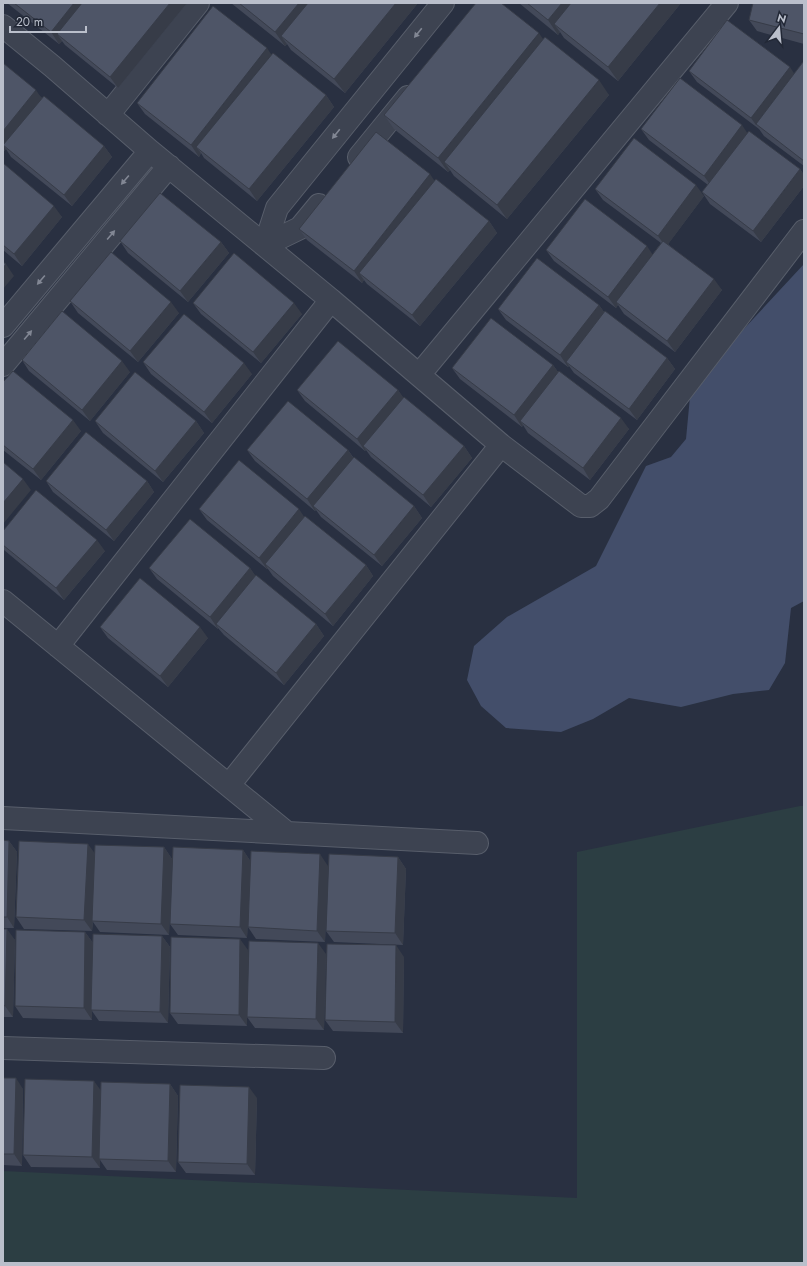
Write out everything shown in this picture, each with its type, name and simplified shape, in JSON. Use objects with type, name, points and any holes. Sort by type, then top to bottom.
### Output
[{"type":"street","points":[[108,116],[198,3]]},
{"type":"street","points":[[265,245],[277,208],[443,3]]},
{"type":"street","points":[[419,375],[727,3]]},
{"type":"street","points":[[3,26],[52,66],[108,116],[331,300],[501,445],[581,506],[590,506],[599,499],[804,231]]},
{"type":"street","points":[[345,173],[421,82]]},
{"type":"street","points":[[3,326],[150,150]]},
{"type":"street","points":[[3,365],[169,166]]},
{"type":"street","points":[[265,245],[300,228],[330,191]]},
{"type":"street","points":[[58,646],[331,300]]},
{"type":"street","points":[[229,785],[501,445]]},
{"type":"street","points":[[3,602],[287,833]]},
{"type":"street","points":[[3,818],[477,843]]},
{"type":"street","points":[[3,1048],[324,1058]]},
{"type":"shaded area","points":[[804,806],[804,1263],[3,1263],[3,1171],[577,1198],[577,852]]},
{"type":"water","points":[[804,264],[804,601],[791,608],[785,663],[769,690],[733,694],[681,707],[629,698],[593,719],[561,732],[506,728],[481,706],[467,680],[474,646],[507,617],[596,566],[646,466],[671,457],[686,439],[691,386]]},
{"type":"building","points":[[14,3],[74,3],[51,32]]},
{"type":"building","points":[[82,3],[170,3],[110,77],[57,34]]},
{"type":"building","points":[[239,3],[299,3],[275,32]]},
{"type":"building","points":[[308,3],[396,3],[334,79],[281,36]]},
{"type":"building","points":[[476,3],[501,3],[539,33],[438,158],[384,115]]},
{"type":"building","points":[[527,3],[562,3],[548,20]]},
{"type":"building","points":[[571,3],[660,3],[608,67],[554,24]]},
{"type":"building","points":[[753,3],[804,3],[804,34],[749,20]]},
{"type":"building","points":[[213,6],[267,48],[191,145],[137,103]]},
{"type":"building","points":[[727,20],[790,67],[751,118],[689,71]]},
{"type":"building","points":[[545,37],[599,80],[497,205],[444,162]]},
{"type":"building","points":[[273,53],[326,95],[249,189],[196,147]]},
{"type":"building","points":[[803,62],[804,63],[804,161],[756,124]]},
{"type":"building","points":[[3,63],[36,90],[3,131]]},
{"type":"building","points":[[680,78],[742,125],[704,176],[641,129]]},
{"type":"building","points":[[44,96],[104,146],[64,195],[3,145]]},
{"type":"building","points":[[749,131],[800,169],[753,231],[702,192]]},
{"type":"building","points":[[376,132],[430,174],[354,271],[299,229]]},
{"type":"building","points":[[634,138],[696,185],[658,236],[595,189]]},
{"type":"building","points":[[3,163],[54,206],[14,254],[3,245]]},
{"type":"building","points":[[436,179],[489,221],[412,315],[359,273]]},
{"type":"building","points":[[160,193],[221,242],[180,291],[120,241]]},
{"type":"building","points":[[585,199],[647,246],[608,297],[546,250]]},
{"type":"building","points":[[663,241],[714,279],[667,341],[616,302]]},
{"type":"building","points":[[111,252],[171,302],[130,351],[70,301]]},
{"type":"building","points":[[234,253],[294,303],[253,352],[193,303]]},
{"type":"building","points":[[537,258],[599,305],[560,355],[498,309]]},
{"type":"building","points":[[62,311],[122,361],[82,410],[22,360]]},
{"type":"building","points":[[605,311],[667,358],[629,409],[566,362]]},
{"type":"building","points":[[184,314],[244,363],[204,412],[143,362]]},
{"type":"building","points":[[491,318],[553,365],[514,415],[452,368]]},
{"type":"building","points":[[338,341],[398,390],[357,439],[297,390]]},
{"type":"building","points":[[13,371],[73,420],[33,469],[3,445],[3,382]]},
{"type":"building","points":[[559,371],[621,418],[583,468],[520,421]]},
{"type":"building","points":[[135,372],[196,421],[155,471],[95,421]]},
{"type":"building","points":[[404,397],[464,446],[423,495],[363,446]]},
{"type":"building","points":[[288,401],[348,450],[307,499],[247,450]]},
{"type":"building","points":[[86,432],[147,481],[106,530],[46,481]]},
{"type":"building","points":[[354,457],[414,506],[374,555],[313,506]]},
{"type":"building","points":[[239,460],[299,509],[259,558],[199,509]]},
{"type":"building","points":[[3,462],[23,479],[3,503]]},
{"type":"building","points":[[36,490],[97,540],[56,588],[3,545],[3,531]]},
{"type":"building","points":[[305,516],[366,565],[325,614],[265,564]]},
{"type":"building","points":[[190,519],[250,568],[210,617],[149,568]]},
{"type":"building","points":[[256,575],[316,624],[276,673],[216,624]]},
{"type":"building","points":[[140,578],[200,627],[160,676],[100,627]]},
{"type":"building","points":[[3,840],[9,841],[7,917],[3,917]]},
{"type":"building","points":[[19,841],[88,844],[84,920],[16,917]]},
{"type":"building","points":[[95,845],[164,847],[161,924],[92,921]]},
{"type":"building","points":[[173,847],[243,850],[240,927],[170,924]]},
{"type":"building","points":[[251,851],[320,854],[317,931],[248,927]]},
{"type":"building","points":[[329,854],[398,857],[395,933],[326,931]]},
{"type":"building","points":[[3,929],[7,929],[5,1006],[3,1005]]},
{"type":"building","points":[[16,930],[85,932],[84,1008],[15,1006]]},
{"type":"building","points":[[93,934],[162,936],[160,1012],[91,1010]]},
{"type":"building","points":[[171,937],[240,939],[239,1015],[170,1013]]},
{"type":"building","points":[[249,941],[318,943],[316,1019],[247,1017]]},
{"type":"building","points":[[327,944],[396,945],[395,1022],[325,1020]]},
{"type":"building","points":[[3,1078],[16,1078],[14,1154],[3,1154]]},
{"type":"building","points":[[25,1079],[94,1081],[92,1157],[23,1155]]},
{"type":"building","points":[[101,1082],[170,1084],[168,1161],[99,1159]]},
{"type":"building","points":[[180,1085],[249,1087],[247,1164],[178,1162]]}]
